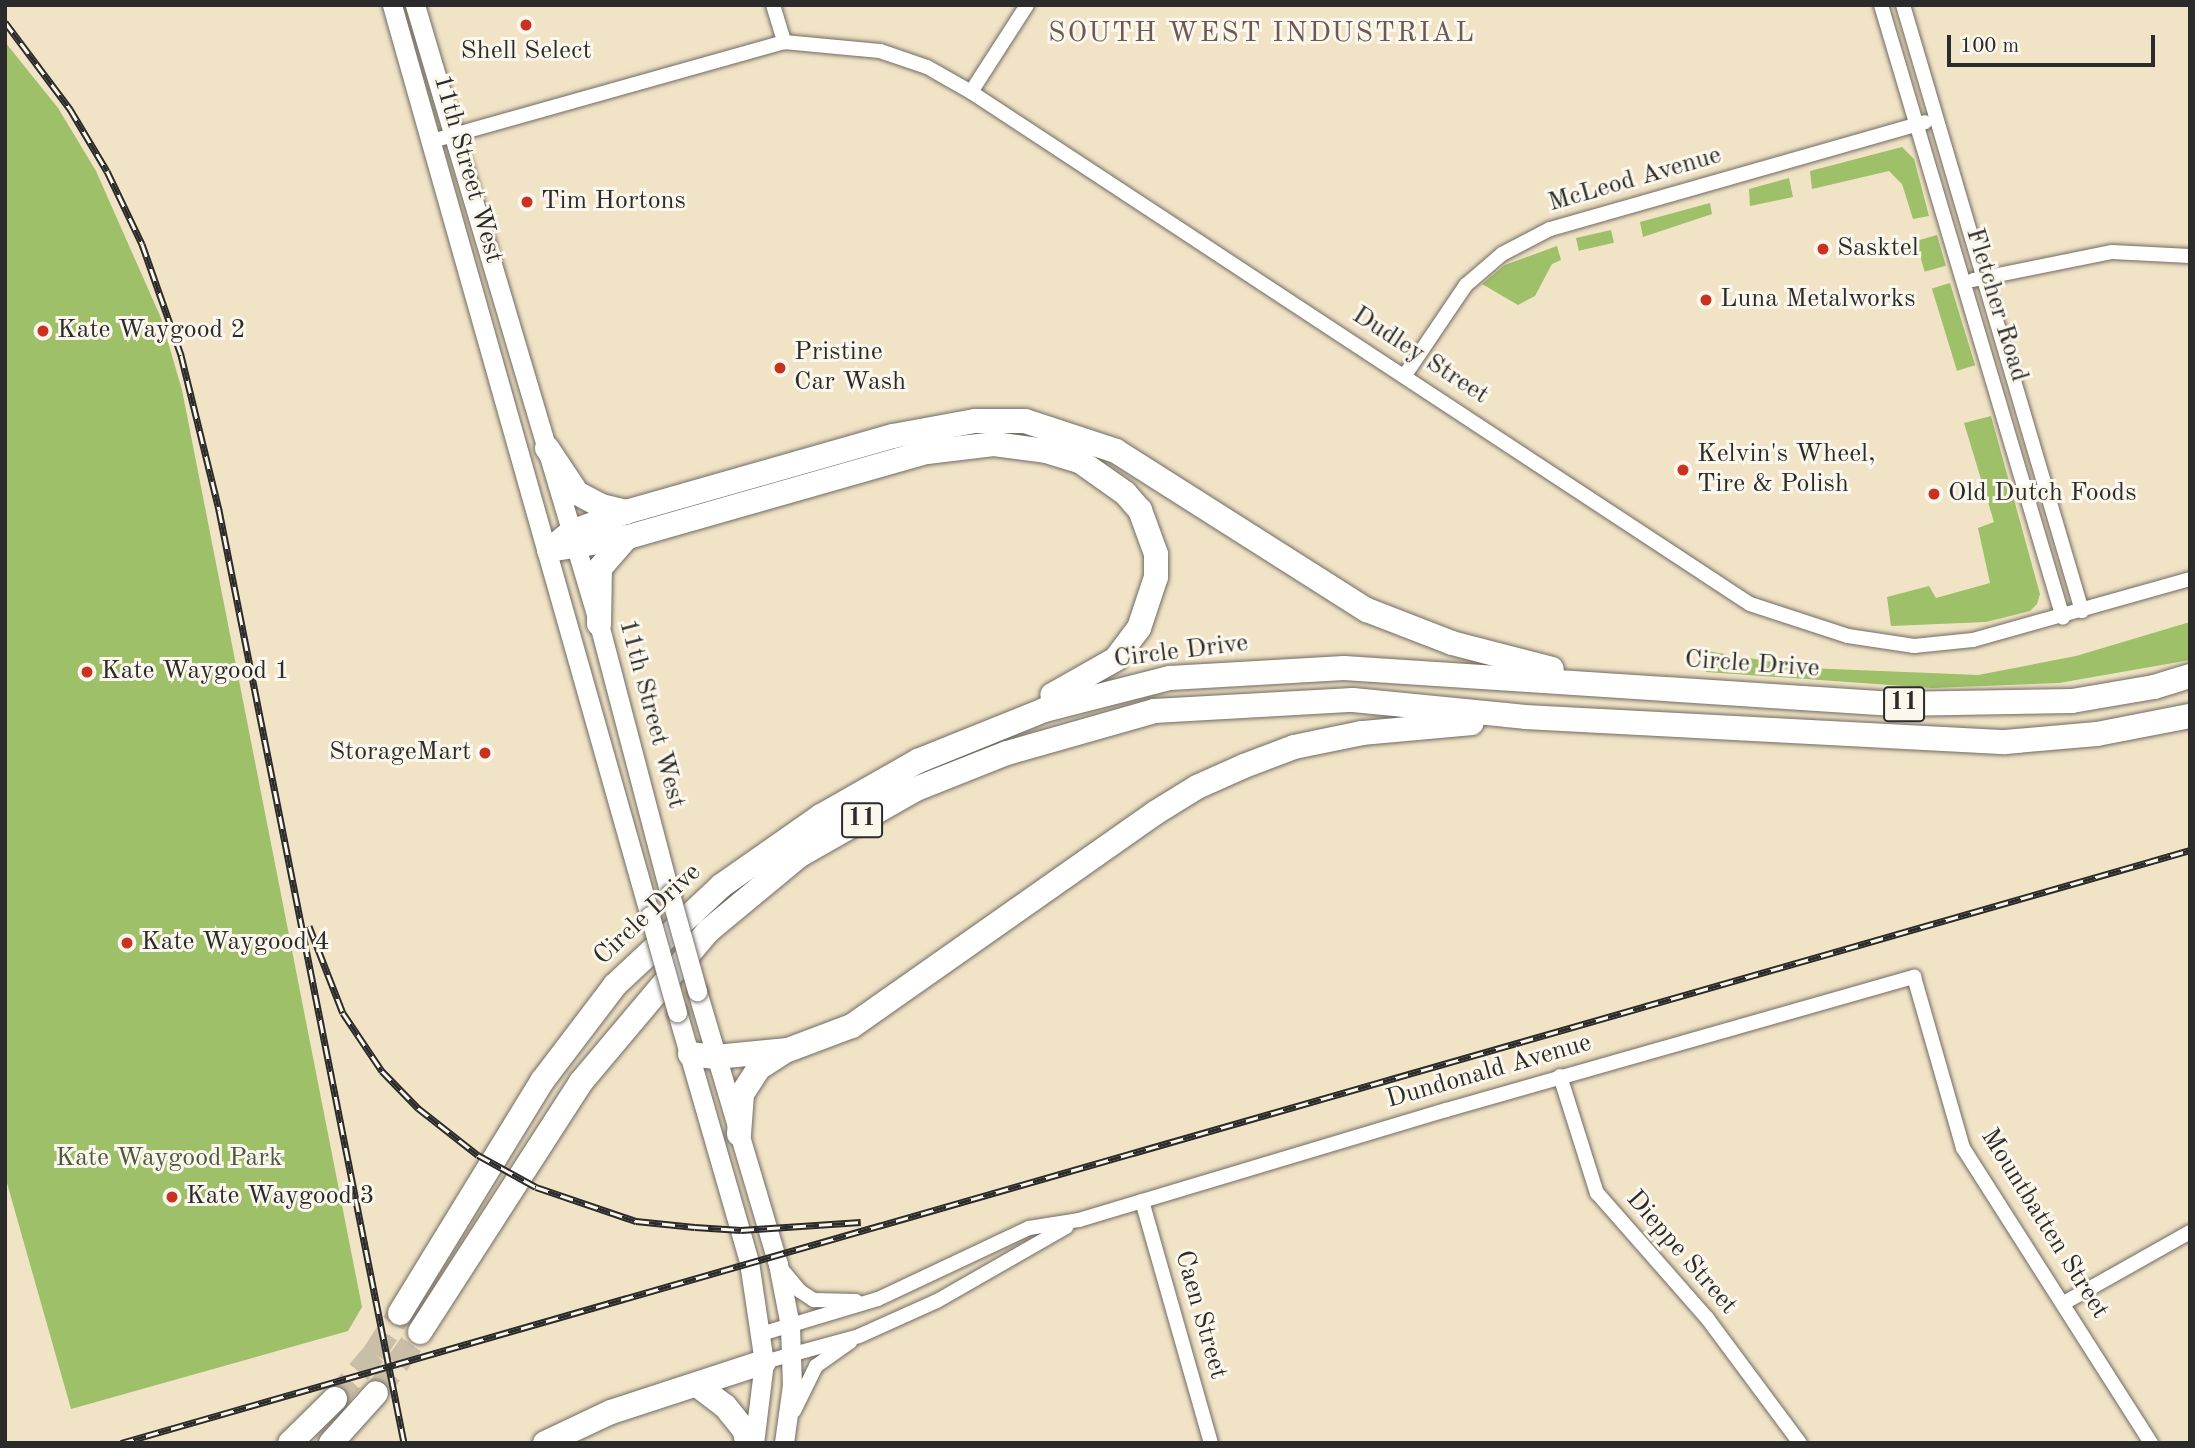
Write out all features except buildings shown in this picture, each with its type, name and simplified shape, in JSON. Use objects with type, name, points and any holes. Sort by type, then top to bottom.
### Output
[{"type":"highway","points":[[549,550],[626,512],[930,428],[1025,421],[1116,451],[1367,610],[1452,643],[1617,685]]},
{"type":"highway","points":[[574,540],[628,537],[878,463],[965,446],[1022,446],[1095,470],[1125,493],[1149,530],[1156,577],[1139,628],[1106,666],[958,744]]},
{"type":"highway","points":[[547,448],[577,493],[601,506],[626,512]]},
{"type":"highway","points":[[599,624],[600,568],[628,537]]},
{"type":"highway","name":"Circle Drive","points":[[400,1312],[543,1080],[615,985],[721,886],[774,847],[876,782],[958,744],[1044,709],[1131,684],[1208,673],[1395,668],[1894,704],[2072,701],[2154,687],[2190,676]]},
{"type":"highway","name":"Circle Drive","points":[[420,1332],[581,1082],[708,931],[800,856],[916,789],[1007,753],[1154,711],[1353,700],[1525,717],[2005,742],[2097,734],[2190,716]]},
{"type":"highway","points":[[739,1134],[742,1094],[758,1068],[788,1050],[852,1026],[876,1012],[1197,787],[1294,747],[1362,733],[1525,717]]},
{"type":"highway","points":[[690,1054],[716,1057],[788,1050]]},
{"type":"highway","points":[[545,1443],[611,1412],[764,1362]]},
{"type":"highway","points":[[697,1384],[724,1406],[745,1431],[747,1443]]},
{"type":"highway","points":[[331,1443],[376,1393]]},
{"type":"highway","points":[[290,1443],[335,1399]]},
{"type":"main road","name":"11th Street West","points":[[392,5],[741,1230],[764,1362],[754,1443]]},
{"type":"main road","name":"11th Street West","points":[[415,5],[456,134],[599,624],[670,894],[778,1264],[793,1352],[789,1423],[784,1443]]},
{"type":"street","points":[[432,141],[784,42],[773,5]]},
{"type":"street","points":[[971,92],[1027,5]]},
{"type":"street","name":"Fletcher Road","points":[[1881,5],[2063,618]]},
{"type":"street","name":"Fletcher Road","points":[[1903,5],[2082,611]]},
{"type":"street","name":"Dudley Street","points":[[784,42],[880,51],[926,67],[971,92],[1405,375],[1720,586],[1796,621],[1877,642],[1914,646],[1973,640],[2063,618],[2190,579]]},
{"type":"street","name":"McLeod Avenue","points":[[1405,375],[1466,285],[1502,254],[1550,229],[1936,119]]},
{"type":"street","points":[[1964,283],[1982,277],[2112,253],[2190,256]]},
{"type":"street","name":"Dundonald Avenue","points":[[761,1334],[878,1299],[1029,1228],[1079,1220],[1560,1076],[1913,977]]},
{"type":"street","name":"Mountbatten Street","points":[[1913,977],[1963,1148],[2151,1443]]},
{"type":"street","name":"Dieppe Street","points":[[1560,1076],[1597,1193],[1707,1318],[1800,1443]]},
{"type":"street","name":"Caen Street","points":[[1142,1201],[1211,1443]]},
{"type":"street","name":"Dundonald Avenue","points":[[764,1362],[859,1335],[937,1301],[1026,1246],[1079,1220]]},
{"type":"street","points":[[2064,1303],[2190,1232]]},
{"type":"street","name":"Dundonald Avenue","points":[[778,1264],[800,1291],[814,1300],[878,1299]]},
{"type":"street","name":"Dundonald Avenue","points":[[789,1423],[816,1366],[859,1335]]},
{"type":"green space","name":"Kate Waygood Park","points":[[5,42],[58,108],[96,171],[161,318],[182,390],[362,1307],[348,1331],[71,1409],[5,1176]]},
{"type":"green space","points":[[1902,147],[1914,159],[1929,216],[1913,219],[1902,184],[1889,171],[1812,189],[1810,171]]},
{"type":"green space","points":[[1789,178],[1793,197],[1750,206],[1749,189]]},
{"type":"green space","points":[[1710,203],[1712,214],[1643,237],[1640,222]]},
{"type":"green space","points":[[1611,230],[1614,243],[1579,251],[1576,238]]},
{"type":"green space","points":[[1937,235],[1946,266],[1925,272],[1916,241]]},
{"type":"green space","points":[[1557,246],[1561,260],[1552,264],[1535,296],[1518,305],[1482,284],[1505,265]]},
{"type":"green space","points":[[1950,283],[1975,365],[1957,371],[1932,289]]},
{"type":"green space","points":[[1991,416],[2040,594],[2037,604],[2030,611],[1986,622],[1891,626],[1887,597],[1929,586],[1936,598],[1990,583],[1978,528],[1994,522],[1964,423]]},
{"type":"green space","points":[[2190,622],[2190,660],[2059,683],[1932,688],[1706,672],[1707,651],[1808,668],[1978,675],[2076,656]]},
{"type":"tunnel","points":[[335,1399],[374,1354],[400,1313]]},
{"type":"tunnel","points":[[376,1393],[420,1332]]},
{"type":"railway","points":[[5,22],[70,109],[107,171],[142,244],[181,355],[219,510],[404,1443]]},
{"type":"railway","points":[[121,1443],[2190,850]]},
{"type":"railway","points":[[309,926],[343,1013],[382,1071],[418,1108],[478,1155],[536,1187],[636,1221],[741,1230],[861,1222]]},
{"type":"place","name":"Shell Select","points":[[526,25]]},
{"type":"place","name":"Tim Hortons","points":[[527,202]]},
{"type":"place","name":"Sasktel","points":[[1823,249]]},
{"type":"place","name":"Luna Metalworks","points":[[1706,300]]},
{"type":"place","name":"Kate Waygood 2","points":[[43,331]]},
{"type":"place","name":"Pristine Car Wash","points":[[780,368]]},
{"type":"place","name":"Kelvin's Wheel, Tire & Polish","points":[[1683,470]]},
{"type":"place","name":"Old Dutch Foods","points":[[1934,494]]},
{"type":"place","name":"Kate Waygood 1","points":[[87,672]]},
{"type":"place","name":"StorageMart","points":[[485,753]]},
{"type":"place","name":"Kate Waygood 4","points":[[127,943]]},
{"type":"place","name":"Kate Waygood 3","points":[[172,1197]]},
{"type":"district","name":"SOUTH WEST INDUSTRIAL","points":[[1262,34]]}]
